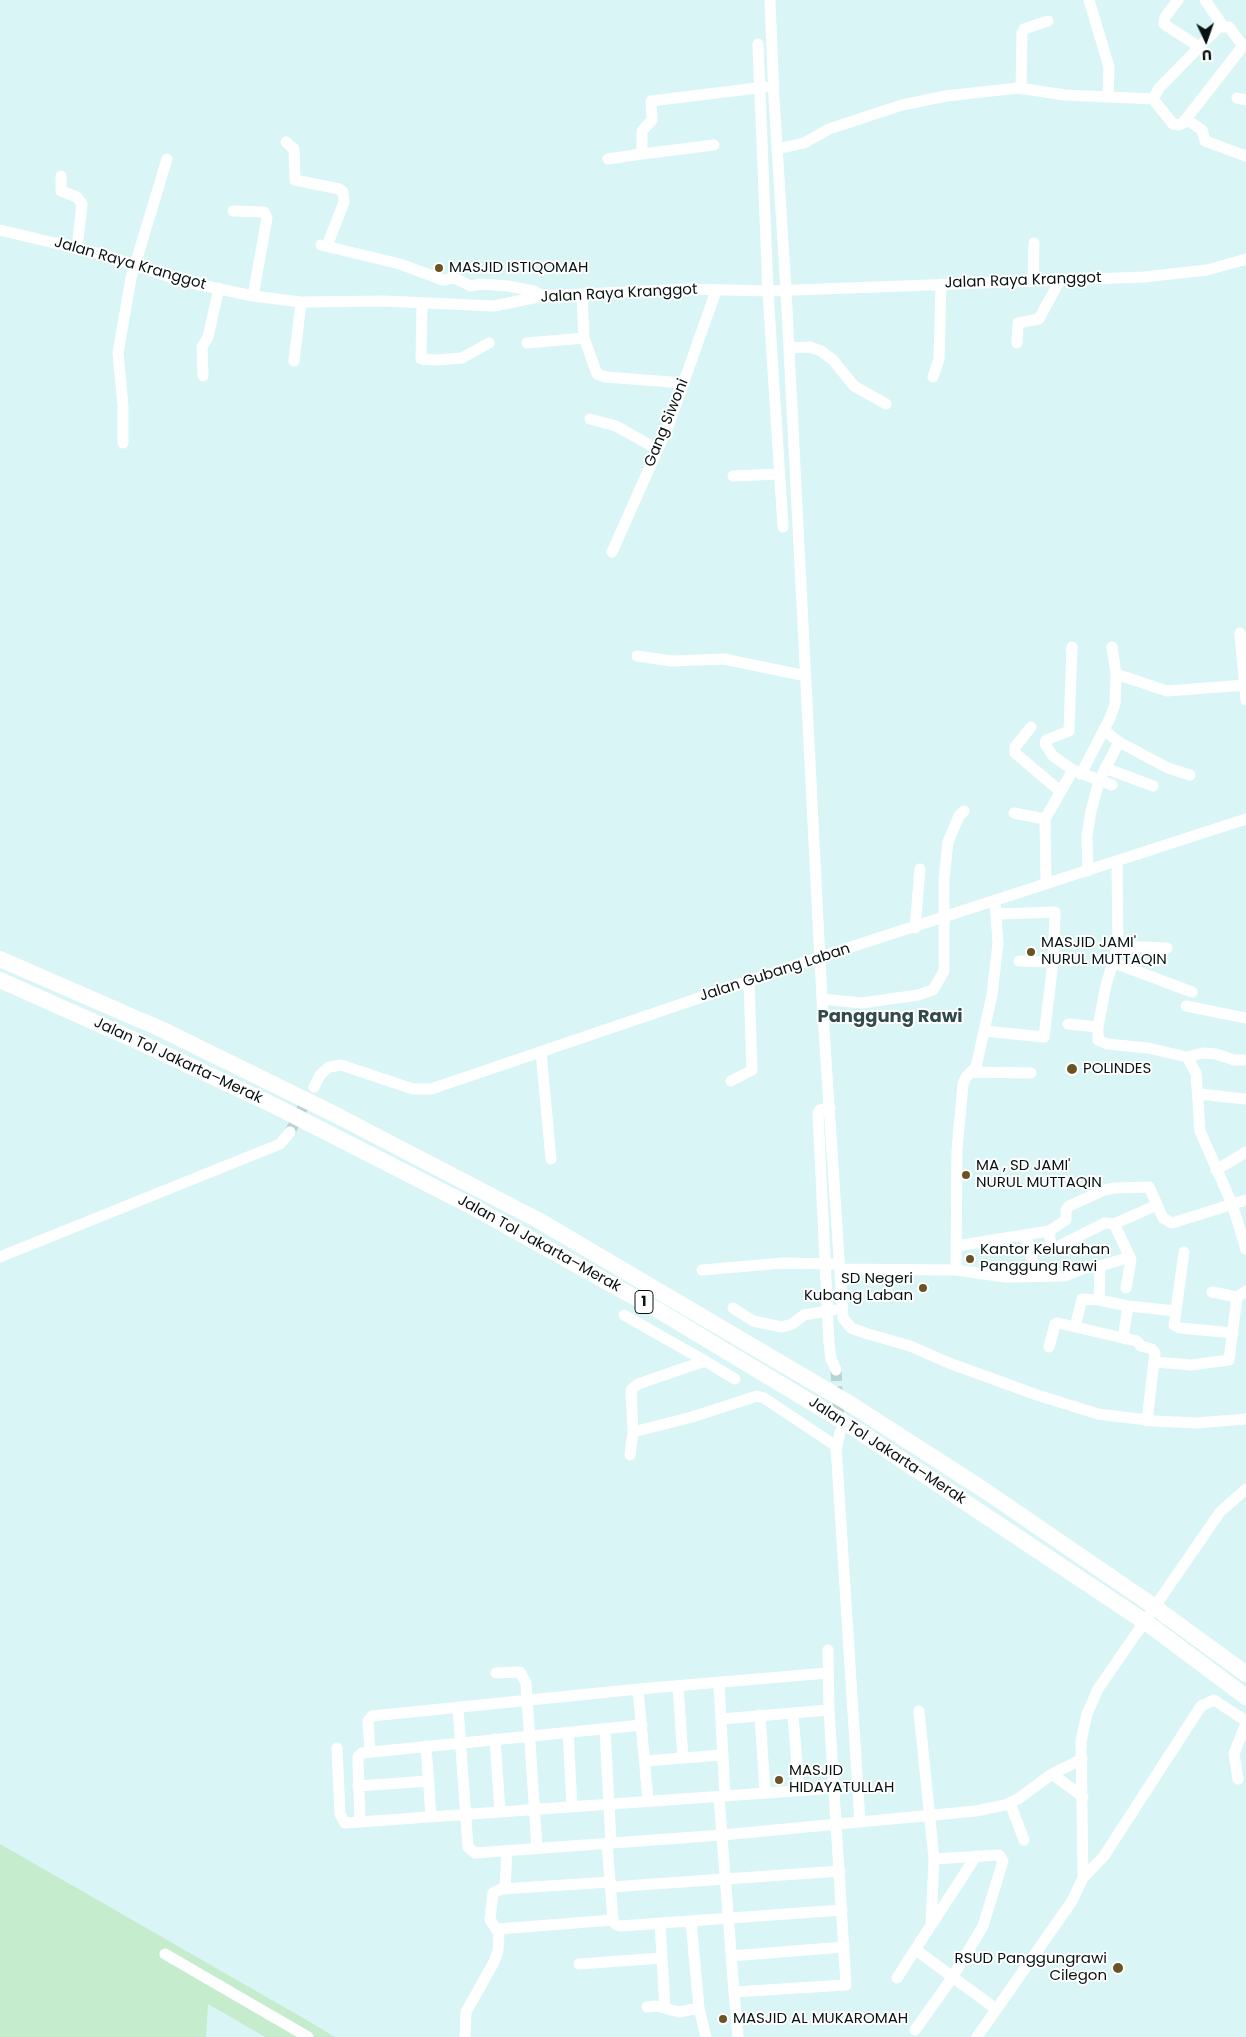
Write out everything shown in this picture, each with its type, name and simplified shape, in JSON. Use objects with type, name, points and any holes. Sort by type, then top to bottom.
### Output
[{"type":"highway","name":"Jalan Tol Jakarta–Merak","points":[[0,959],[180,1039],[334,1114],[538,1220],[722,1326],[860,1410],[987,1492],[1149,1603],[1246,1674]]},
{"type":"highway","name":"Jalan Tol Jakarta–Merak","points":[[0,980],[139,1042],[283,1110],[471,1206],[661,1312],[857,1430],[1151,1626],[1246,1697]]},
{"type":"street","points":[[770,0],[766,87],[783,426],[806,676],[822,999],[830,1108],[833,1265],[833,1310],[830,1353],[836,1370]]},
{"type":"street","points":[[1089,0],[1109,67],[1108,97]]},
{"type":"street","points":[[1178,0],[1164,17],[1164,24],[1198,47]]},
{"type":"street","points":[[777,149],[804,143],[829,129],[902,105],[946,96],[1021,88],[1065,95],[1153,99],[1173,124],[1179,125],[1186,119],[1244,45],[1229,27],[1223,26],[1205,0]]},
{"type":"street","points":[[1021,88],[1022,32],[1024,29],[1048,21]]},
{"type":"street","points":[[1153,99],[1159,88],[1198,47],[1223,26]]},
{"type":"street","points":[[758,44],[777,149],[777,291],[789,348],[780,474],[783,528]]},
{"type":"street","points":[[642,154],[642,131],[652,120],[650,103],[654,99],[766,87]]},
{"type":"street","points":[[1186,119],[1202,130],[1205,141],[1246,156]]},
{"type":"street","points":[[286,142],[294,149],[295,180],[339,189],[343,192],[344,202],[324,246],[400,264],[443,280],[454,278],[471,286],[481,284],[508,286],[534,291],[542,296]]},
{"type":"street","points":[[608,159],[714,145]]},
{"type":"street","points":[[123,443],[123,406],[118,353],[131,278],[167,159]]},
{"type":"street","points":[[61,176],[61,191],[77,197],[82,204],[77,248]]},
{"type":"street","points":[[233,211],[264,212],[268,218],[254,296]]},
{"type":"street","name":"Jalan Raya Kranggot","points":[[0,230],[77,248],[182,281],[254,296],[300,302],[422,303],[494,306],[542,296],[582,296],[687,290],[777,291],[1144,277],[1195,272],[1246,259]]},
{"type":"street","points":[[1033,280],[1034,243]]},
{"type":"street","points":[[1017,343],[1018,323],[1039,319],[1060,280]]},
{"type":"street","points":[[933,377],[939,360],[941,284]]},
{"type":"street","points":[[203,376],[202,347],[208,337],[219,288]]},
{"type":"street","name":"Gang Siwoni","points":[[612,552],[684,383],[716,291]]},
{"type":"street","points":[[582,296],[584,338],[595,371],[600,376],[684,383]]},
{"type":"street","points":[[294,361],[300,302]]},
{"type":"street","points":[[422,303],[421,359],[435,360],[466,357],[490,343]]},
{"type":"street","points":[[527,343],[584,338]]},
{"type":"street","points":[[789,348],[810,347],[821,351],[833,360],[854,386],[886,404]]},
{"type":"street","points":[[590,419],[616,426],[657,449]]},
{"type":"street","points":[[733,476],[780,474]]},
{"type":"street","points":[[1240,633],[1246,700]]},
{"type":"street","points":[[1072,647],[1069,731],[1046,740],[1045,744],[1052,756],[1077,772],[1112,785]]},
{"type":"street","points":[[1046,883],[1045,819],[1060,791],[1077,772],[1104,730],[1115,704],[1116,674],[1112,647]]},
{"type":"street","points":[[637,656],[672,661],[724,659],[806,676]]},
{"type":"street","points":[[1116,674],[1168,691],[1245,685]]},
{"type":"street","points":[[1031,727],[1015,747],[1015,753],[1060,791]]},
{"type":"street","points":[[1104,730],[1119,742],[1168,768],[1190,775]]},
{"type":"street","points":[[1088,871],[1088,827],[1099,781],[1119,742]]},
{"type":"street","points":[[1106,768],[1153,786]]},
{"type":"street","points":[[822,999],[862,1003],[918,995],[933,990],[944,971],[944,879],[948,842],[959,816],[964,811]]},
{"type":"street","points":[[1014,813],[1045,819]]},
{"type":"street","name":"Jalan Gubang Laban","points":[[314,1087],[320,1075],[329,1068],[341,1065],[412,1089],[431,1089],[820,957],[1246,820]]},
{"type":"street","points":[[1116,863],[1118,946],[1112,962],[1097,1036],[1101,1042],[1148,1048],[1186,1057],[1210,1053],[1234,1060],[1246,1060]]},
{"type":"street","points":[[915,928],[920,869]]},
{"type":"street","points":[[956,1270],[957,1150],[962,1084],[966,1077],[975,1069],[995,971],[998,942],[995,902]]},
{"type":"street","points":[[984,1031],[1044,1036],[1053,962],[1055,912],[996,914]]},
{"type":"street","points":[[1118,946],[1167,948]]},
{"type":"street","points":[[1018,961],[1053,962]]},
{"type":"street","points":[[1112,962],[1192,992]]},
{"type":"street","points":[[731,1081],[752,1070],[749,981]]},
{"type":"street","points":[[1186,1006],[1246,1018]]},
{"type":"street","points":[[1068,1024],[1098,1028]]},
{"type":"street","points":[[541,1052],[551,1159]]},
{"type":"street","points":[[1186,1057],[1196,1073],[1200,1131],[1232,1204],[1246,1249]]},
{"type":"street","points":[[975,1069],[1031,1073]]},
{"type":"street","points":[[1198,1094],[1246,1099]]},
{"type":"street","points":[[0,1257],[280,1144],[290,1132]]},
{"type":"street","points":[[1216,1170],[1246,1152]]},
{"type":"street","points":[[956,1246],[1049,1231],[1066,1220],[1069,1206],[1104,1190],[1147,1186],[1163,1218],[1172,1222],[1246,1200]]},
{"type":"street","points":[[1049,1231],[1054,1247],[1105,1223],[1114,1224],[1157,1205]]},
{"type":"street","points":[[1114,1224],[1130,1257],[1126,1288]]},
{"type":"street","points":[[1026,1236],[1036,1276]]},
{"type":"street","points":[[1184,1252],[1176,1311],[1176,1326],[1233,1333]]},
{"type":"street","points":[[702,1270],[783,1263],[956,1270],[1005,1277],[1065,1276],[1085,1268],[1100,1266],[1130,1257]]},
{"type":"street","points":[[833,1265],[833,1310],[851,1328],[910,1346],[949,1363],[1046,1398],[1098,1414],[1147,1420],[1196,1422],[1246,1419]]},
{"type":"street","points":[[1099,1300],[1100,1266]]},
{"type":"street","points":[[1155,1362],[1191,1366],[1229,1360],[1241,1294],[1212,1292]]},
{"type":"street","points":[[1075,1327],[1082,1299],[1176,1311]]},
{"type":"street","points":[[1123,1338],[1128,1306]]},
{"type":"street","points":[[733,1308],[753,1321],[782,1327],[792,1324],[804,1315],[833,1310]]},
{"type":"street","points":[[624,1315],[735,1378]]},
{"type":"street","points":[[1049,1347],[1056,1323],[1135,1340],[1141,1346],[1152,1349],[1155,1362],[1147,1420]]},
{"type":"street","points":[[630,1455],[633,1432],[632,1388],[638,1384],[704,1361]]},
{"type":"street","points":[[633,1432],[692,1417],[738,1400],[761,1396],[837,1448]]},
{"type":"street","points":[[840,1432],[837,1448],[864,1821]]},
{"type":"street","points":[[1083,1878],[1084,1797],[1081,1741],[1087,1714],[1098,1689],[1220,1512],[1246,1489]]},
{"type":"street","points":[[734,1992],[846,1985],[836,1788],[829,1710],[828,1650]]},
{"type":"street","points":[[496,1673],[523,1674],[526,1683],[537,1848]]},
{"type":"street","points":[[370,1751],[368,1721],[372,1716],[638,1689],[828,1673]]},
{"type":"street","points":[[719,1683],[722,1755],[722,1834],[738,2037]]},
{"type":"street","points":[[678,1686],[682,1758]]},
{"type":"street","points":[[638,1689],[648,1801]]},
{"type":"street","points":[[977,2037],[1072,1900],[1083,1878],[1104,1856],[1201,1706],[1214,1700],[1246,1722],[1234,1754],[1238,1779]]},
{"type":"street","points":[[458,1707],[469,1850],[475,1853],[722,1834],[976,1811],[1010,1803],[1052,1774],[1082,1759]]},
{"type":"street","points":[[720,1719],[829,1710]]},
{"type":"street","points":[[919,1711],[934,1859],[931,1925]]},
{"type":"street","points":[[793,1714],[799,1790]]},
{"type":"street","points":[[760,1715],[765,1792]]},
{"type":"street","points":[[360,1821],[358,1757],[370,1751],[642,1725]]},
{"type":"street","points":[[605,1729],[613,1920],[616,1925],[691,1922],[842,1910]]},
{"type":"street","points":[[568,1732],[572,1806]]},
{"type":"street","points":[[495,1739],[500,1812]]},
{"type":"street","points":[[426,1746],[431,1816]]},
{"type":"street","points":[[337,1748],[342,1820],[345,1822],[836,1788]]},
{"type":"street","points":[[645,1761],[722,1755]]},
{"type":"street","points":[[1052,1774],[1084,1797]]},
{"type":"street","points":[[358,1786],[429,1781]]},
{"type":"street","points":[[1010,1803],[1024,1840]]},
{"type":"street","points":[[505,1889],[507,1851]]},
{"type":"street","points":[[915,2030],[952,1978],[983,1926],[1003,1861],[1000,1855],[934,1859]]},
{"type":"street","points":[[897,1978],[976,1856]]},
{"type":"street","points":[[465,2037],[464,2017],[498,1951],[498,1929],[490,1920],[493,1894],[496,1890],[725,1880],[840,1871]]},
{"type":"street","points":[[498,1929],[613,1920]]},
{"type":"street","points":[[691,1922],[699,2008],[706,2037]]},
{"type":"street","points":[[660,1924],[665,2008]]},
{"type":"street","points":[[731,1956],[844,1947]]},
{"type":"street","points":[[916,1950],[996,2009]]},
{"type":"street","points":[[165,1954],[308,2037]]},
{"type":"street","points":[[579,1964],[662,1958]]},
{"type":"street","points":[[646,2007],[665,2008],[679,2012],[699,2008]]},
{"type":"green space","points":[[0,1844],[335,2037],[265,2037],[208,2004],[206,2037],[0,2037]]},
{"type":"tunnel","points":[[290,1132],[309,1096]]},
{"type":"tunnel","points":[[836,1370],[839,1423]]},
{"type":"place","name":"MASJID ISTIQOMAH","points":[[439,268]]},
{"type":"place","name":"MASJID JAMI' NURUL MUTTAQIN","points":[[1031,952]]},
{"type":"place","name":"POLINDES","points":[[1072,1069]]},
{"type":"place","name":"MA , SD JAMI' NURUL MUTTAQIN","points":[[966,1175]]},
{"type":"place","name":"Kantor Kelurahan Panggung Rawi","points":[[970,1259]]},
{"type":"place","name":"SD Negeri Kubang Laban","points":[[923,1288]]},
{"type":"place","name":"MASJID HIDAYATULLAH","points":[[779,1780]]},
{"type":"place","name":"RSUD Panggungrawi Cilegon","points":[[1118,1968]]},
{"type":"place","name":"MASJID AL MUKAROMAH","points":[[723,2019]]},
{"type":"district","name":"Panggung Rawi","points":[[890,1017]]}]
